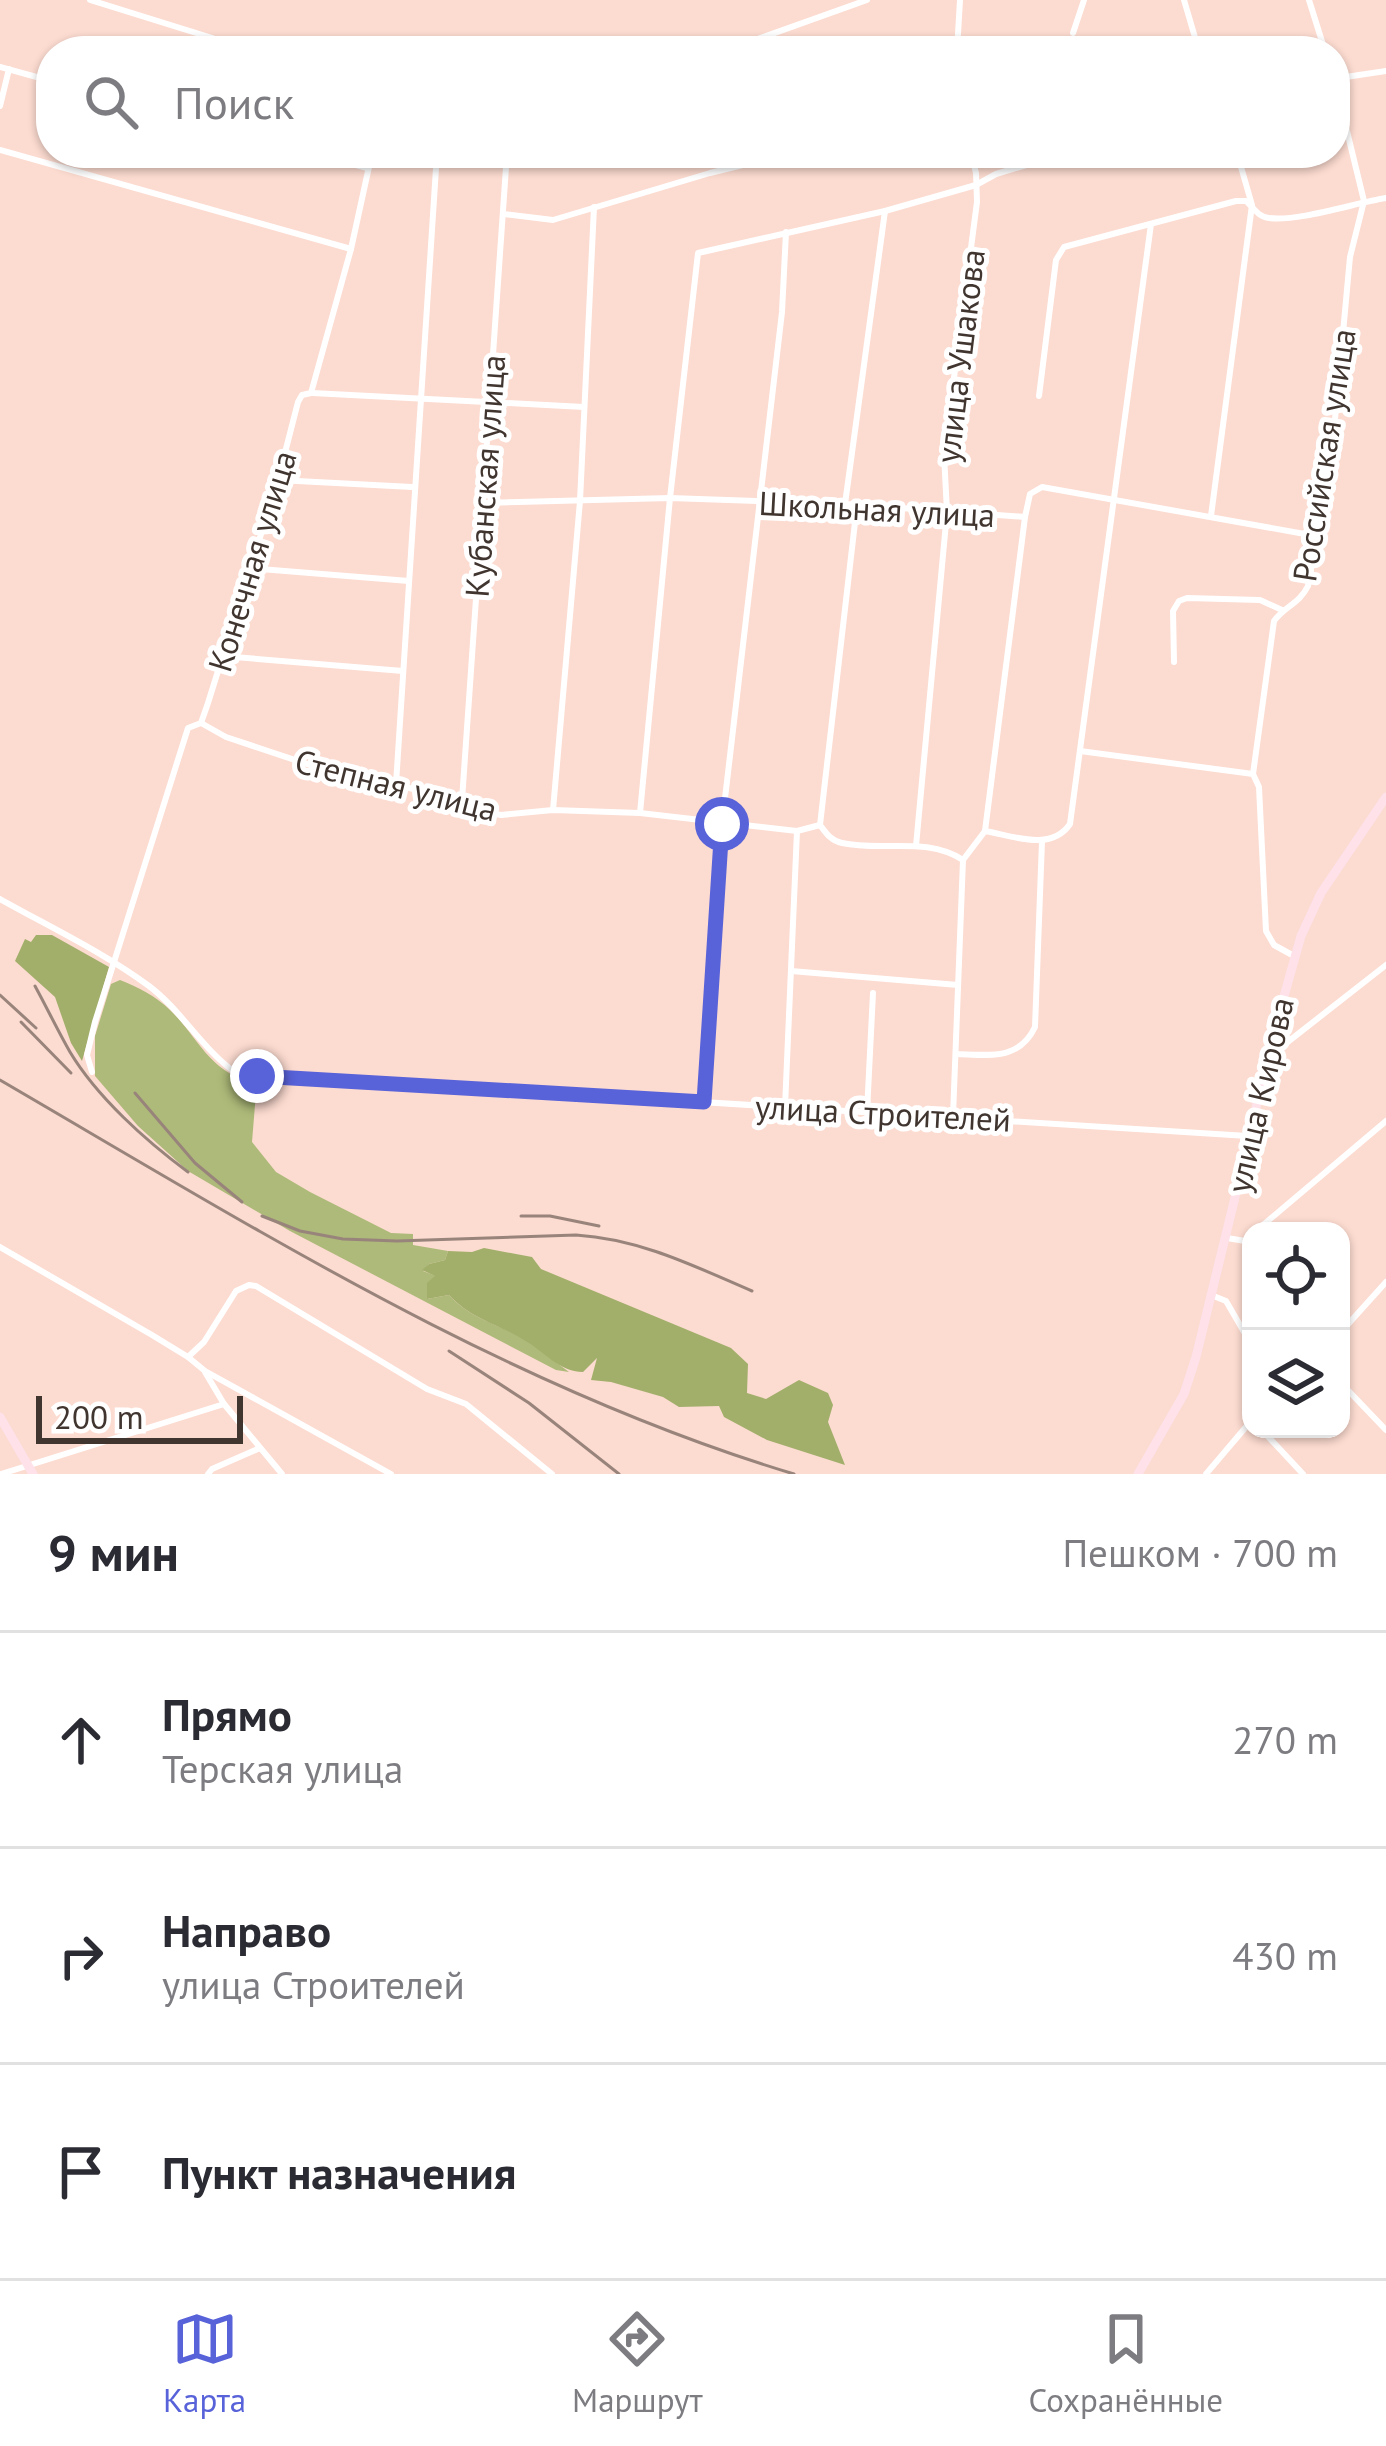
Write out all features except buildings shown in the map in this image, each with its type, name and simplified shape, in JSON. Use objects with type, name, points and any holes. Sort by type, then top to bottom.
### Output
[{"type":"main road","name":"улица Кирова","points":[[1138,1474],[1184,1394],[1266,1060],[1309,914],[1386,797]]},
{"type":"main road","points":[[0,1417],[30,1470]]},
{"type":"street","points":[[90,0],[206,36]]},
{"type":"street","points":[[766,36],[867,0]]},
{"type":"street","points":[[959,36],[960,0]]},
{"type":"street","points":[[1073,33],[1084,0]]},
{"type":"street","points":[[1184,0],[1195,36]]},
{"type":"street","points":[[1309,0],[1320,36]]},
{"type":"street","points":[[0,106],[5,68],[36,77]]},
{"type":"street","points":[[1350,75],[1386,71]]},
{"type":"street","name":"Российская улица","points":[[1294,956],[1274,946],[1266,931],[1259,787],[1252,774],[1274,622],[1282,610],[1301,599],[1307,586],[1334,430],[1350,257],[1364,201],[1350,144]]},
{"type":"street","points":[[0,149],[36,159]]},
{"type":"street","points":[[67,168],[351,249]]},
{"type":"street","name":"Конечная улица","points":[[115,964],[188,728],[201,723],[298,402],[311,393],[368,168]]},
{"type":"street","points":[[396,785],[435,168]]},
{"type":"street","name":"Кубанская улица","points":[[462,800],[506,168]]},
{"type":"street","points":[[502,214],[553,220],[734,168]]},
{"type":"street","name":"улица Ушакова","points":[[916,846],[947,512],[944,454],[973,247],[973,168]]},
{"type":"street","points":[[640,813],[698,253],[885,211],[1018,168]]},
{"type":"street","points":[[1241,168],[1252,205],[1269,219],[1386,198]]},
{"type":"street","points":[[1039,396],[1059,253],[1064,247],[1236,201],[1252,205]]},
{"type":"street","points":[[1211,516],[1252,205]]},
{"type":"street","points":[[553,810],[580,501],[594,207]]},
{"type":"street","points":[[845,504],[885,211]]},
{"type":"street","points":[[985,830],[1042,841],[1068,829],[1151,224]]},
{"type":"street","points":[[704,1102],[722,824],[782,312],[786,232]]},
{"type":"street","points":[[311,393],[584,407]]},
{"type":"street","points":[[278,480],[413,487]]},
{"type":"street","name":"Школьная улица","points":[[484,503],[670,498],[1025,517],[1030,494],[1037,488],[1316,536]]},
{"type":"street","points":[[857,505],[820,825],[841,843],[916,846],[951,852],[964,860]]},
{"type":"street","points":[[952,1116],[964,860],[985,830],[1025,517]]},
{"type":"street","points":[[249,568],[409,581]]},
{"type":"street","points":[[1174,662],[1174,611],[1179,601],[1260,600],[1282,610]]},
{"type":"street","points":[[222,656],[403,671]]},
{"type":"street","name":"Степная улица","points":[[201,723],[226,737],[352,779],[462,800],[476,810],[502,815],[553,810],[640,813],[797,830],[820,825]]},
{"type":"street","points":[[1080,752],[1252,774]]},
{"type":"street","points":[[784,1107],[797,830]]},
{"type":"street","points":[[956,1054],[1006,1054],[1027,1041],[1035,1027],[1042,841]]},
{"type":"street","name":"улица Строителей","points":[[0,899],[115,964],[166,1001],[211,1054],[236,1073],[1250,1136]]},
{"type":"street","points":[[92,1072],[89,1045],[115,964]]},
{"type":"street","points":[[1266,1060],[1386,965]]},
{"type":"street","points":[[790,971],[958,985]]},
{"type":"street","points":[[867,1112],[874,993]]},
{"type":"street","points":[[1267,1222],[1386,1121]]},
{"type":"street","points":[[1226,1238],[1242,1241]]},
{"type":"street","points":[[0,1247],[205,1371],[389,1473]]},
{"type":"street","points":[[1343,1330],[1386,1282]]},
{"type":"street","points":[[188,1357],[204,1342],[236,1291],[256,1286],[427,1389],[466,1405],[552,1474]]},
{"type":"street","points":[[1211,1295],[1226,1301],[1243,1330]]},
{"type":"street","points":[[205,1371],[224,1404],[282,1474]]},
{"type":"street","points":[[1350,1392],[1386,1430]]},
{"type":"street","points":[[1,1474],[30,1470],[224,1404]]},
{"type":"street","points":[[1206,1474],[1242,1432]]},
{"type":"street","points":[[1269,1438],[1303,1474]]},
{"type":"street","points":[[208,1474],[260,1448]]},
{"type":"green space","points":[[36,935],[52,935],[109,967],[82,1061],[55,997],[15,961],[25,939],[31,942]]},
{"type":"green space","points":[[120,980],[165,1005],[218,1065],[257,1080],[252,1142],[276,1172],[391,1233],[413,1234],[413,1245],[448,1251],[445,1260],[423,1271],[436,1276],[427,1299],[449,1295],[475,1315],[523,1338],[569,1372],[556,1370],[290,1231],[188,1171],[138,1126],[95,1076],[95,1036],[111,984]]},
{"type":"green space","points":[[484,1248],[532,1257],[541,1269],[731,1348],[748,1364],[747,1393],[766,1399],[799,1380],[828,1393],[833,1405],[828,1422],[845,1465],[767,1440],[724,1417],[719,1406],[679,1407],[663,1397],[591,1380],[597,1358],[583,1372],[566,1369],[449,1295],[427,1299],[427,1283],[435,1276],[422,1270],[445,1260],[448,1251]]},
{"type":"railway","points":[[35,986],[70,1052],[94,1085],[139,1132],[188,1172]]},
{"type":"railway","points":[[0,995],[36,1028]]},
{"type":"railway","points":[[21,1022],[71,1073]]},
{"type":"railway","points":[[0,1080],[288,1247],[485,1351],[585,1397],[794,1474]]},
{"type":"railway","points":[[135,1093],[195,1163],[242,1202]]},
{"type":"railway","points":[[262,1216],[300,1231],[343,1239],[600,1238],[666,1255],[752,1291]]},
{"type":"railway","points":[[521,1216],[550,1216],[599,1226]]},
{"type":"railway","points":[[449,1351],[529,1403],[619,1474]]},
{"type":"route","points":[[257,1076],[704,1102],[722,824]]}]
